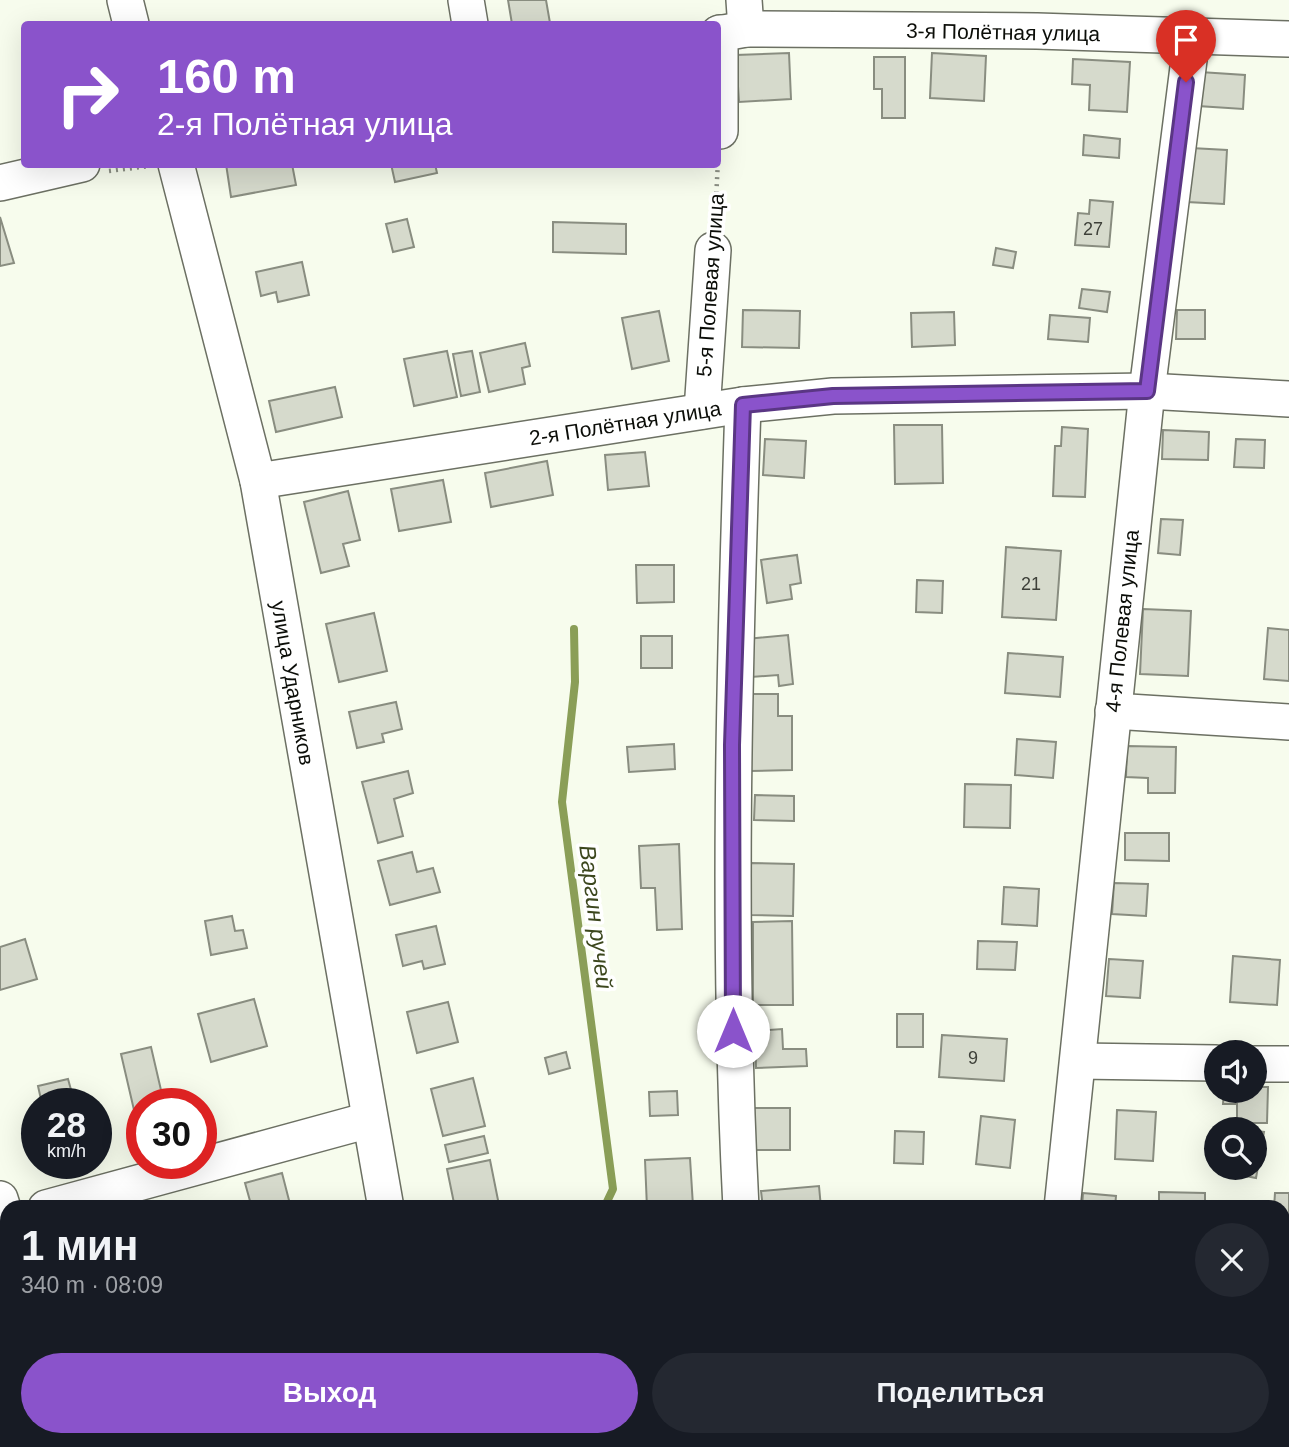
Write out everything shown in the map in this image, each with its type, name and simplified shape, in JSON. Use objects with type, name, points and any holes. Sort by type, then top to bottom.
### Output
[{"type":"street","points":[[125,0],[130,21]]},
{"type":"street","points":[[466,0],[470,21]]},
{"type":"street","name":"3-я Полётная улица","points":[[732,24],[1037,15],[1192,36],[1289,39]]},
{"type":"street","points":[[721,122],[732,24]]},
{"type":"street","name":"4-я Полевая улица","points":[[1063,1200],[1147,391],[1192,36]]},
{"type":"street","points":[[0,183],[65,168]]},
{"type":"street","name":"улица Ударников","points":[[177,168],[258,481],[384,1200]]},
{"type":"street","name":"5-я Полевая улица","points":[[702,411],[713,250]]},
{"type":"street","name":"2-я Полётная улица","points":[[258,481],[702,411],[833,396],[1147,391],[1289,399]]},
{"type":"street","points":[[741,1200],[733,1057],[732,745],[743,405]]},
{"type":"street","points":[[1112,711],[1289,722]]},
{"type":"street","points":[[1078,1061],[1204,1063]]},
{"type":"street","points":[[1267,1064],[1289,1064]]},
{"type":"street","points":[[75,1200],[369,1120]]},
{"type":"path","name":"5-я Полевая улица","points":[[713,250],[718,168]]},
{"type":"building","points":[[508,0],[546,0],[550,21],[512,21]]},
{"type":"building","points":[[789,53],[791,99],[739,102],[736,55]]},
{"type":"building","points":[[932,53],[986,56],[984,101],[930,98]]},
{"type":"building","points":[[874,57],[905,57],[905,118],[882,118],[882,89],[874,89]]},
{"type":"building","points":[[1073,59],[1130,62],[1127,112],[1089,110],[1090,85],[1072,84]]},
{"type":"building","points":[[1200,72],[1245,75],[1243,109],[1198,106]]},
{"type":"building","points":[[1084,135],[1120,139],[1119,158],[1083,155]]},
{"type":"building","points":[[1191,148],[1227,150],[1224,204],[1187,202]]},
{"type":"building","points":[[227,168],[293,168],[296,185],[231,197]]},
{"type":"building","points":[[392,168],[436,168],[437,173],[395,182]]},
{"type":"building","points":[[1090,200],[1113,202],[1109,247],[1075,245],[1078,213],[1089,214]]},
{"type":"building","points":[[0,217],[14,263],[0,266]]},
{"type":"building","points":[[407,219],[414,247],[393,252],[386,224]]},
{"type":"building","points":[[553,222],[626,224],[626,254],[553,252]]},
{"type":"building","points":[[996,248],[1016,252],[1013,268],[993,265]]},
{"type":"building","points":[[302,262],[309,295],[278,302],[276,292],[261,296],[256,272]]},
{"type":"building","points":[[1082,289],[1110,292],[1107,312],[1079,308]]},
{"type":"building","points":[[743,310],[800,311],[799,348],[742,347]]},
{"type":"building","points":[[1177,310],[1205,310],[1205,339],[1176,339]]},
{"type":"building","points":[[659,311],[669,361],[632,369],[622,318]]},
{"type":"building","points":[[954,312],[955,345],[912,347],[911,313]]},
{"type":"building","points":[[1050,315],[1090,318],[1088,342],[1048,339]]},
{"type":"building","points":[[525,343],[530,366],[522,368],[525,384],[489,392],[480,353]]},
{"type":"building","points":[[447,351],[457,397],[414,406],[404,359]]},
{"type":"building","points":[[472,351],[480,392],[461,396],[453,354]]},
{"type":"building","points":[[335,387],[342,417],[276,432],[269,401]]},
{"type":"building","points":[[894,425],[942,425],[943,483],[895,484]]},
{"type":"building","points":[[1062,427],[1088,429],[1085,497],[1053,496],[1055,446],[1061,446]]},
{"type":"building","points":[[1163,430],[1209,432],[1208,460],[1162,459]]},
{"type":"building","points":[[765,439],[806,441],[804,478],[763,475]]},
{"type":"building","points":[[1236,439],[1265,440],[1264,468],[1234,467]]},
{"type":"building","points":[[645,452],[649,486],[608,490],[605,455]]},
{"type":"building","points":[[547,461],[553,495],[491,507],[485,473]]},
{"type":"building","points":[[443,480],[451,522],[399,531],[391,489]]},
{"type":"building","points":[[348,491],[360,540],[343,544],[349,566],[321,573],[304,502]]},
{"type":"building","points":[[1161,519],[1183,520],[1180,555],[1158,553]]},
{"type":"building","points":[[1006,547],[1061,551],[1056,620],[1002,617]]},
{"type":"building","points":[[797,555],[801,583],[790,585],[792,599],[767,603],[761,560]]},
{"type":"building","points":[[636,565],[674,565],[674,602],[637,603]]},
{"type":"building","points":[[917,580],[943,581],[942,613],[916,612]]},
{"type":"building","points":[[1143,609],[1191,611],[1188,676],[1140,674]]},
{"type":"building","points":[[374,613],[387,671],[339,682],[326,624]]},
{"type":"building","points":[[1268,628],[1289,630],[1289,681],[1264,679]]},
{"type":"building","points":[[788,635],[793,684],[779,686],[778,675],[751,677],[747,639]]},
{"type":"building","points":[[641,636],[672,636],[672,668],[641,668]]},
{"type":"building","points":[[1008,653],[1063,657],[1060,697],[1005,693]]},
{"type":"building","points":[[749,694],[778,694],[778,716],[792,716],[792,770],[750,771]]},
{"type":"building","points":[[396,702],[402,729],[382,734],[384,742],[357,748],[349,712]]},
{"type":"building","points":[[1017,739],[1056,742],[1053,778],[1015,775]]},
{"type":"building","points":[[674,744],[675,769],[629,772],[627,747]]},
{"type":"building","points":[[1127,746],[1176,747],[1175,793],[1148,793],[1148,778],[1126,777]]},
{"type":"building","points":[[408,771],[413,793],[394,799],[403,836],[378,843],[362,782]]},
{"type":"building","points":[[965,784],[1011,785],[1010,828],[964,827]]},
{"type":"building","points":[[755,795],[794,796],[794,821],[754,820]]},
{"type":"building","points":[[1125,833],[1169,833],[1169,861],[1125,860]]},
{"type":"building","points":[[679,844],[682,929],[657,930],[655,888],[641,888],[639,846]]},
{"type":"building","points":[[412,852],[417,872],[433,868],[440,892],[390,905],[378,861]]},
{"type":"building","points":[[751,863],[794,864],[793,916],[750,915]]},
{"type":"building","points":[[1114,883],[1148,884],[1146,916],[1112,914]]},
{"type":"building","points":[[1004,887],[1039,889],[1037,926],[1002,924]]},
{"type":"building","points":[[232,916],[235,931],[243,930],[247,948],[211,955],[205,921]]},
{"type":"building","points":[[792,921],[793,1005],[753,1005],[753,922]]},
{"type":"building","points":[[436,926],[445,964],[424,969],[422,961],[403,966],[396,935]]},
{"type":"building","points":[[25,939],[37,979],[0,990],[0,947]]},
{"type":"building","points":[[978,941],[1017,942],[1015,970],[977,969]]},
{"type":"building","points":[[1233,956],[1280,960],[1277,1005],[1230,1002]]},
{"type":"building","points":[[1109,959],[1143,961],[1140,998],[1106,996]]},
{"type":"building","points":[[254,999],[267,1046],[211,1062],[198,1014]]},
{"type":"building","points":[[448,1002],[458,1042],[417,1053],[407,1012]]},
{"type":"building","points":[[897,1014],[923,1014],[923,1047],[897,1047]]},
{"type":"building","points":[[782,1029],[783,1049],[806,1049],[807,1066],[756,1068],[755,1031]]},
{"type":"building","points":[[942,1035],[1007,1039],[1004,1081],[939,1077]]},
{"type":"building","points":[[151,1047],[161,1088],[129,1088],[121,1054]]},
{"type":"building","points":[[566,1052],[570,1068],[549,1074],[545,1058]]},
{"type":"building","points":[[473,1078],[485,1126],[443,1136],[431,1089]]},
{"type":"building","points":[[68,1079],[71,1088],[38,1088]]},
{"type":"building","points":[[1268,1087],[1267,1123],[1267,1117],[1237,1117],[1237,1104],[1223,1104],[1267,1103]]},
{"type":"building","points":[[677,1091],[678,1115],[650,1116],[649,1092]]},
{"type":"building","points":[[753,1108],[790,1108],[790,1150],[753,1150]]},
{"type":"building","points":[[1117,1110],[1156,1112],[1153,1161],[1115,1159]]},
{"type":"building","points":[[981,1116],[1015,1120],[1010,1168],[976,1164]]},
{"type":"building","points":[[895,1131],[924,1132],[923,1164],[894,1163]]},
{"type":"building","points":[[484,1136],[488,1153],[449,1162],[445,1145]]},
{"type":"building","points":[[690,1158],[693,1200],[647,1200],[645,1160]]},
{"type":"building","points":[[490,1160],[498,1200],[453,1200],[447,1169]]},
{"type":"building","points":[[282,1173],[289,1200],[250,1200],[245,1183]]},
{"type":"building","points":[[819,1186],[820,1200],[762,1200],[761,1191]]},
{"type":"building","points":[[1159,1192],[1205,1193],[1205,1200],[1159,1200]]},
{"type":"building","points":[[1083,1193],[1116,1196],[1116,1200],[1083,1200]]},
{"type":"building","points":[[1275,1193],[1289,1193],[1289,1200],[1275,1200]]},
{"type":"waterway","name":"Варгин ручей","points":[[574,629],[575,682],[562,802],[613,1189],[608,1200]]},
{"type":"route","points":[[733,1031],[732,745],[743,405],[833,396],[1147,391],[1186,82]]}]
